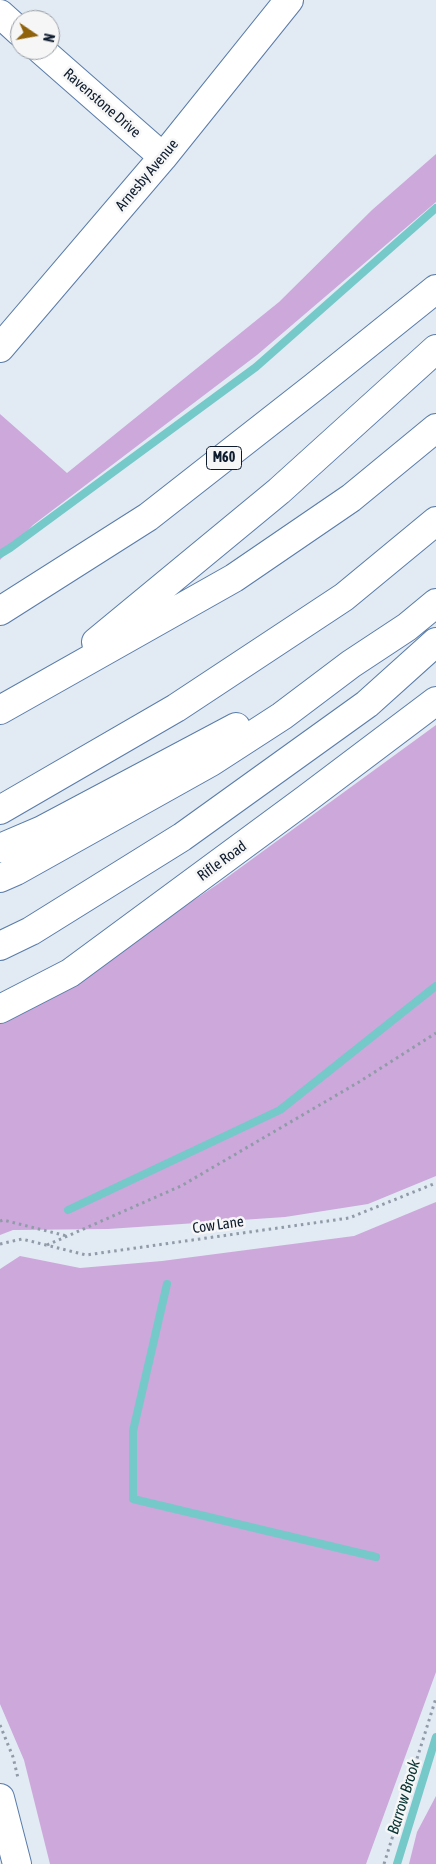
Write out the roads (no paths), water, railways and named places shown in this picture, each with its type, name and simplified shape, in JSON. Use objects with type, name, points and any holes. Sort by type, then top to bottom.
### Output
[{"type":"main road","name":"Arnesby Avenue","points":[[0,348],[163,156],[289,0]]},
{"type":"main road","points":[[0,14],[10,23]]},
{"type":"main road","name":"Ravenstone Drive","points":[[53,60],[163,156]]},
{"type":"main road","name":"M60","points":[[0,611],[148,517],[436,289]]},
{"type":"main road","points":[[41,688],[278,491],[436,348]]},
{"type":"main road","points":[[0,710],[234,578],[351,498],[436,428]]},
{"type":"main road","points":[[0,810],[192,697],[344,596],[436,520]]},
{"type":"main road","points":[[0,878],[16,871],[211,762],[282,716],[351,664],[407,627],[436,604]]},
{"type":"main road","points":[[0,946],[32,931],[182,837],[367,704],[436,642]]},
{"type":"main road","points":[[0,848],[50,825],[258,716],[351,664]]},
{"type":"main road","name":"Rifle Road","points":[[0,1010],[70,973],[436,701]]},
{"type":"main road","points":[[0,1798],[18,1864]]},
{"type":"waterway","points":[[0,554],[256,367],[436,208]]},
{"type":"waterway","points":[[68,1210],[280,1110],[436,986]]},
{"type":"waterway","points":[[167,1284],[133,1431],[133,1499],[376,1557]]},
{"type":"waterway","name":"Barrow Brook","points":[[397,1864],[436,1737]]}]
